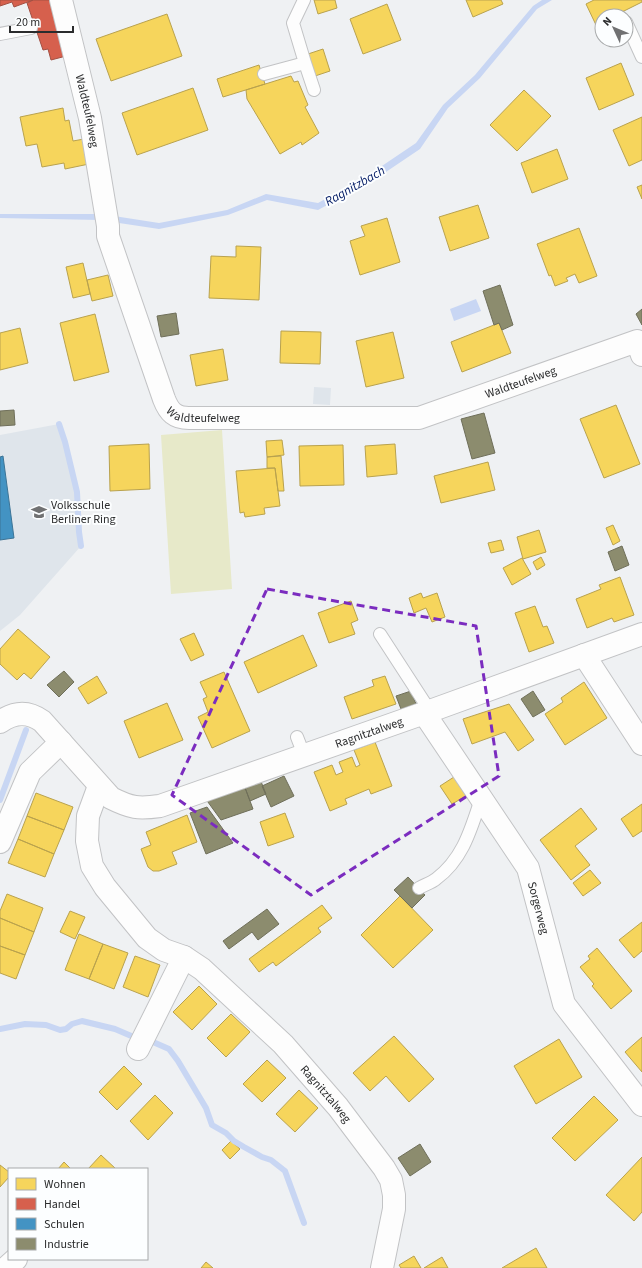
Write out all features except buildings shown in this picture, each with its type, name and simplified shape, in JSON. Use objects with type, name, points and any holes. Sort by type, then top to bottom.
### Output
[{"type":"street","name":"Waldteufelweg","points":[[61,0],[90,118],[107,219],[108,236],[164,399],[170,411],[176,416],[182,418],[419,418],[637,341],[642,355]]},
{"type":"street","name":"Ragnitztalweg","points":[[0,722],[14,714],[27,714],[35,716],[42,721],[111,798],[126,806],[143,808],[160,806],[300,746],[427,712],[642,634]]},
{"type":"street","points":[[584,655],[642,744]]},
{"type":"street","name":"Sorgerweg","points":[[427,712],[481,799],[528,868],[564,1004],[642,1105]]},
{"type":"street","points":[[0,842],[30,772],[61,742]]},
{"type":"street","name":"Ragnitztalweg","points":[[99,786],[88,816],[86,841],[92,866],[106,887],[147,938],[164,950],[184,956],[202,969],[283,1044],[338,1107],[384,1168],[391,1180],[394,1195],[394,1209],[382,1268]]},
{"type":"street","points":[[138,1049],[184,956]]},
{"type":"street","points":[[6,1268],[15,1260]]},
{"type":"lane","points":[[304,0],[293,24],[314,90]]},
{"type":"lane","points":[[0,34],[31,28]]},
{"type":"lane","points":[[634,40],[642,57]]},
{"type":"lane","points":[[264,74],[305,63]]},
{"type":"lane","points":[[380,634],[427,712]]},
{"type":"lane","points":[[419,888],[435,880],[449,868],[462,850],[481,799]]},
{"type":"highlighted area","points":[[267,589],[476,626],[499,776],[311,895],[172,795]]},
{"type":"shaded area","points":[[314,387],[331,388],[330,405],[313,404]]},
{"type":"shaded area","name":"Volksschule Berliner Ring","points":[[59,424],[77,492],[81,546],[20,615],[0,631],[0,435]]},
{"type":"green space","points":[[222,430],[232,589],[171,594],[161,435]]},
{"type":"water","name":"Ragnitzbach","points":[[542,0],[552,0],[537,9],[480,78],[448,108],[420,149],[374,180],[318,210],[267,200],[228,215],[159,229],[99,220],[0,218],[0,214],[101,214],[159,223],[227,210],[266,194],[318,203],[370,174],[416,143],[443,105],[475,75],[533,6]]},
{"type":"water","points":[[476,299],[481,311],[454,321],[450,309]]},
{"type":"waterway","points":[[59,424],[77,492],[81,546]]},
{"type":"waterway","points":[[0,800],[26,730]]},
{"type":"waterway","points":[[0,1029],[25,1024],[46,1025],[60,1030],[66,1029],[72,1024],[82,1021],[115,1029],[136,1038]]},
{"type":"waterway","points":[[153,1042],[169,1049],[178,1061],[206,1108],[212,1125],[226,1133],[234,1141],[244,1147],[262,1157],[271,1160],[285,1171],[304,1223]]},
{"type":"place","name":"Volksschule Berliner Ring","points":[[39,512]]}]
